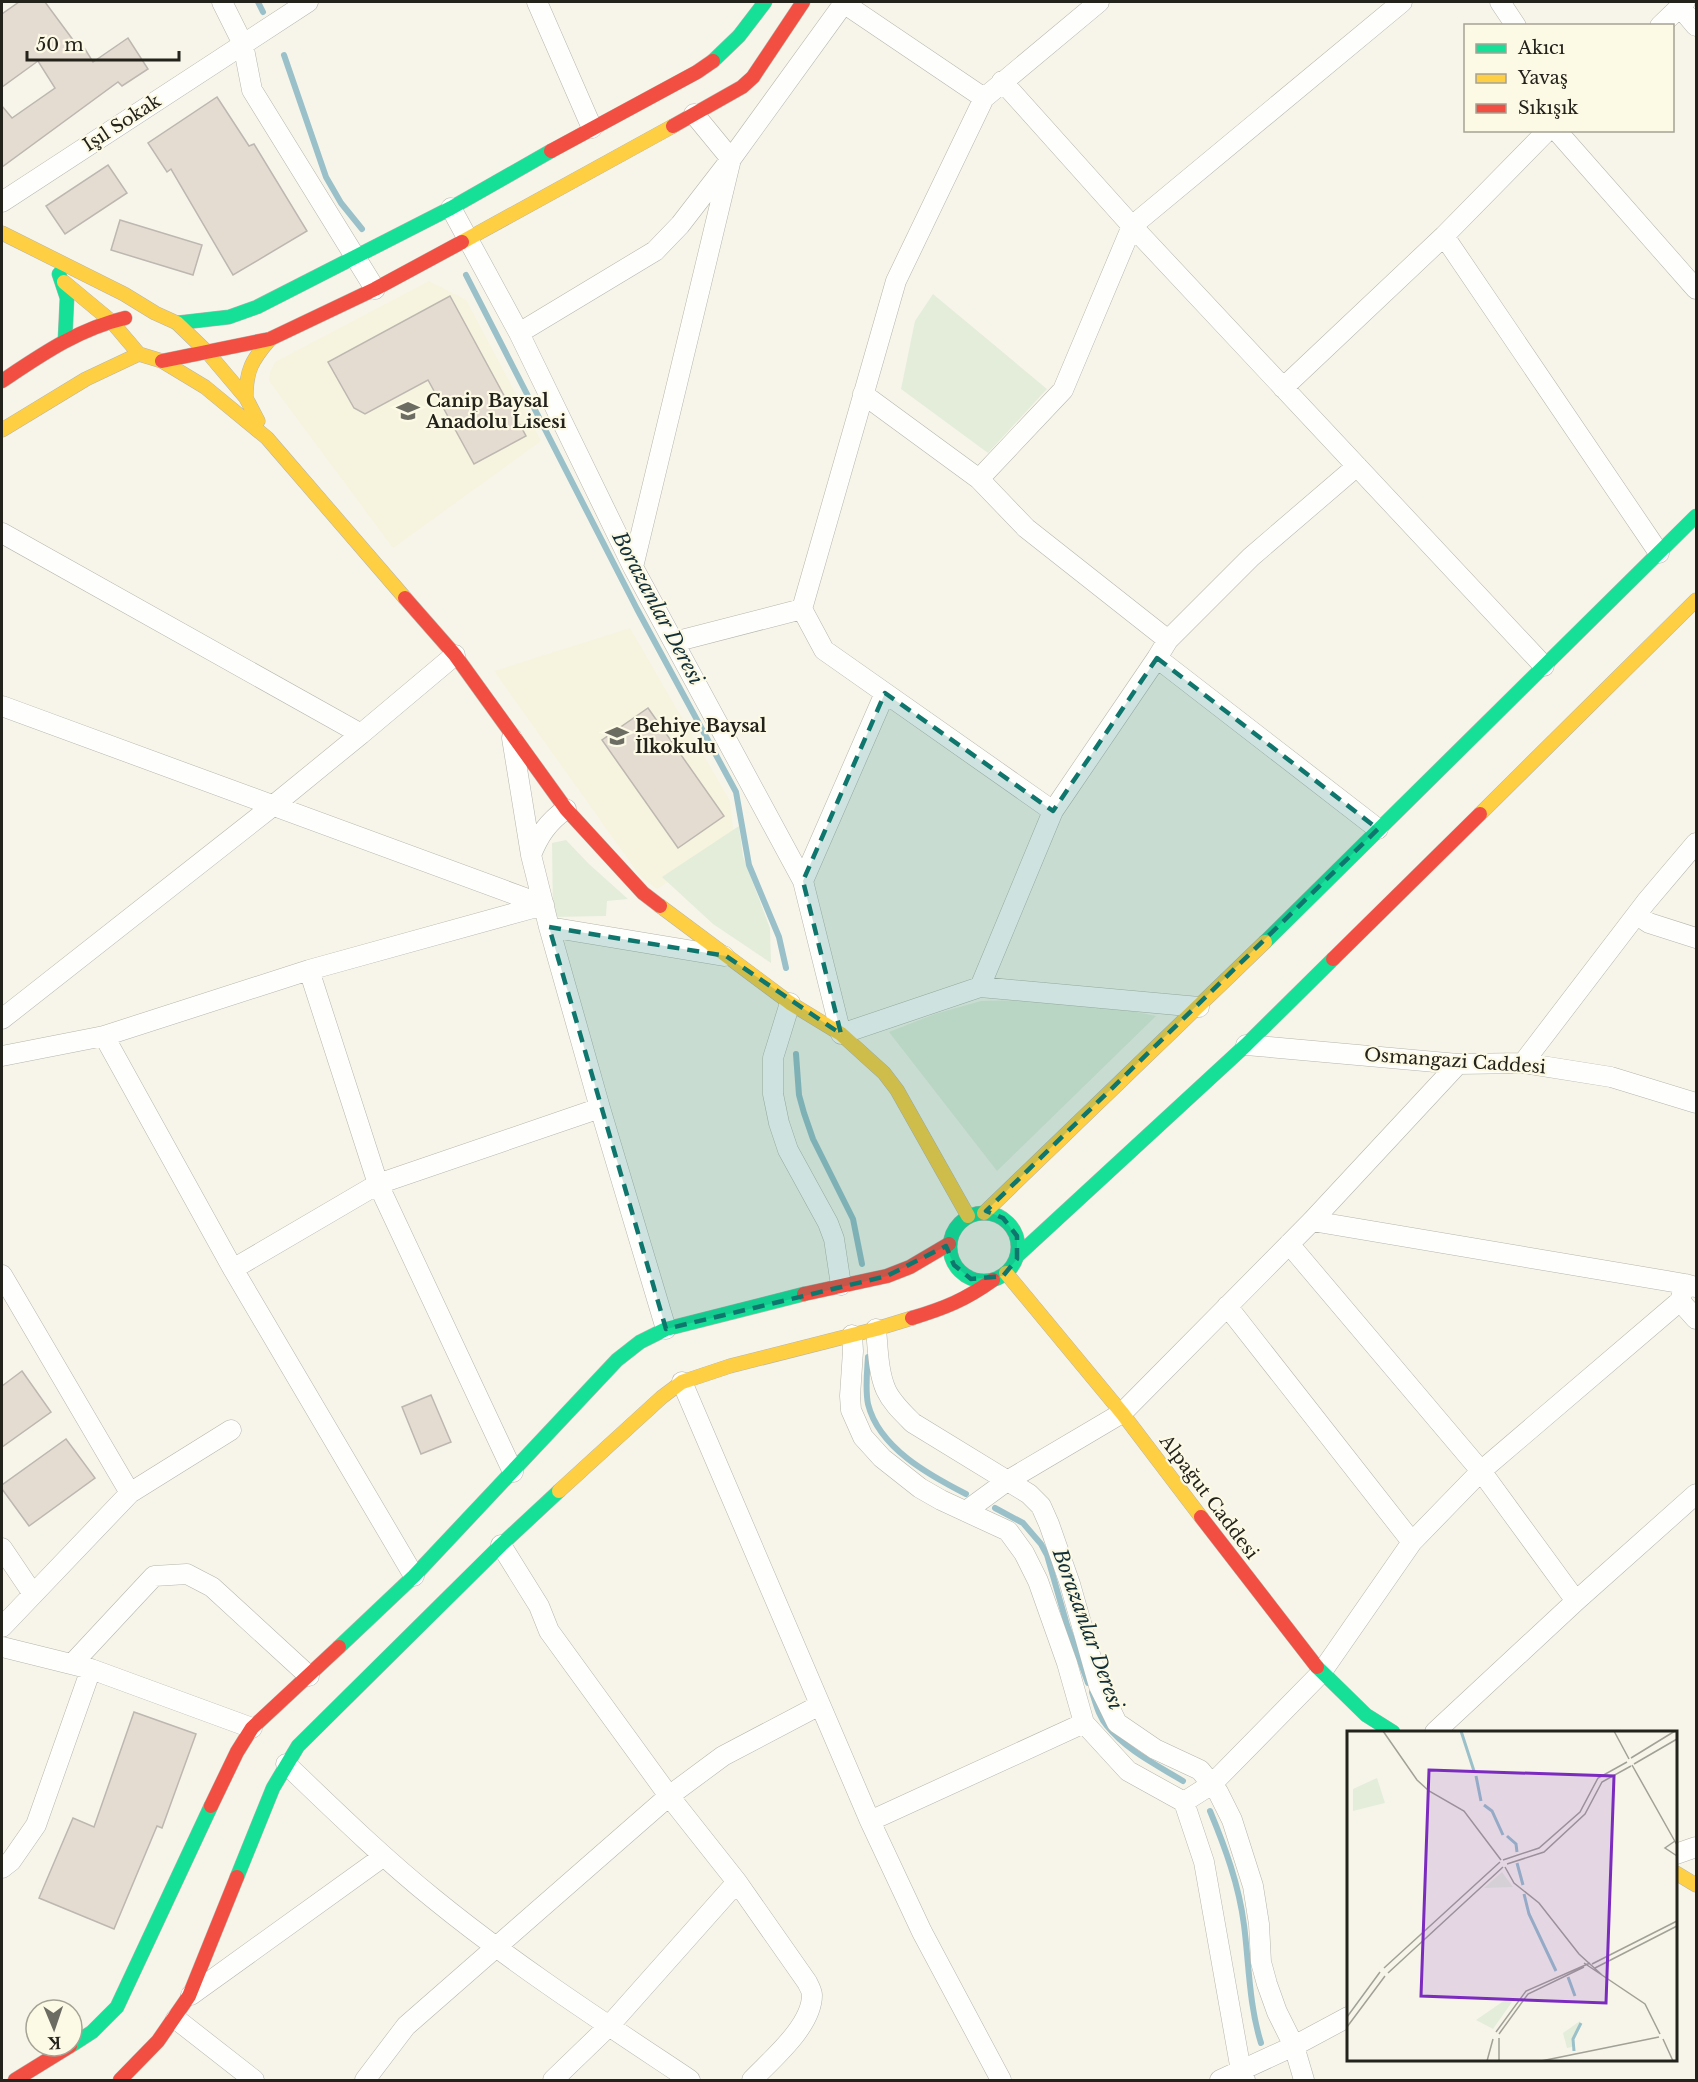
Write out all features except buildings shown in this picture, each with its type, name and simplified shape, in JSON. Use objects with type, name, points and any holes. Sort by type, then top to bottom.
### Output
[{"type":"main road","points":[[177,323],[229,317],[257,307],[451,208],[697,72],[717,58],[739,36],[765,2]]},
{"type":"main road","points":[[162,361],[270,339],[375,289],[468,240],[694,114],[742,87],[753,77],[803,2]]},
{"type":"main road","points":[[2,233],[177,323],[208,353],[246,398],[267,438]]},
{"type":"main road","points":[[50,257],[64,282],[68,305],[65,340]]},
{"type":"main road","points":[[64,282],[111,321],[139,354],[162,361],[205,387],[267,438],[455,655],[566,809],[643,893],[790,1003],[841,1034],[884,1073],[897,1090],[968,1216]]},
{"type":"main road","points":[[2,381],[65,340],[87,329],[111,321],[155,313]]},
{"type":"main road","points":[[246,398],[247,370],[251,360],[270,339]]},
{"type":"main road","points":[[2,430],[90,375],[139,354]]},
{"type":"main road","points":[[984,1213],[1199,1007],[1696,516]]},
{"type":"main road","points":[[1017,1256],[1246,1045],[1696,600]]},
{"type":"main road","points":[[120,2080],[142,2061],[176,2019],[189,1996],[273,1788],[298,1746],[501,1545],[662,1396],[682,1382],[730,1366],[876,1329],[948,1308],[969,1297],[999,1277],[1011,1268],[1019,1247],[1017,1236],[1003,1218],[992,1213],[968,1216],[952,1233],[949,1244],[954,1265],[961,1274],[982,1282],[999,1277]]},
{"type":"main road","points":[[84,2037],[117,2007],[237,1752],[252,1728],[414,1575],[617,1360],[640,1342],[666,1329],[841,1285],[887,1276],[910,1267],[949,1244]]},
{"type":"main road","name":"Alpağut Caddesi","points":[[999,1277],[1122,1413],[1321,1673],[1366,1714],[1392,1731]]},
{"type":"main road","points":[[1677,1874],[1696,1885]]},
{"type":"main road","points":[[15,2080],[50,2058]]},
{"type":"street","points":[[222,2],[243,44],[252,90],[375,289]]},
{"type":"street","points":[[537,2],[592,129]]},
{"type":"street","points":[[519,333],[655,251],[680,225],[731,159],[843,2],[984,98]]},
{"type":"street","points":[[1053,811],[824,650],[802,609],[896,281],[984,98],[1099,2]]},
{"type":"street","points":[[979,479],[1063,390],[1132,226],[1402,2]]},
{"type":"street","points":[[1500,2],[1515,24]]},
{"type":"street","name":"Işıl Sokak","points":[[2,202],[304,3]]},
{"type":"street","points":[[1662,24],[1682,4],[1696,26]]},
{"type":"street","points":[[1002,81],[1132,226],[1544,666]]},
{"type":"street","points":[[694,114],[731,159]]},
{"type":"street","points":[[1283,388],[1444,236],[1546,132]]},
{"type":"street","points":[[1558,132],[1696,289]]},
{"type":"street","points":[[633,567],[731,159]]},
{"type":"street","points":[[451,208],[519,333],[633,567],[803,881],[841,1034],[980,987],[1199,1007]]},
{"type":"street","points":[[1444,236],[1659,553]]},
{"type":"street","points":[[863,394],[979,479],[1026,528],[1168,640]]},
{"type":"street","points":[[980,987],[1053,811],[1168,640],[1251,557],[1357,466]]},
{"type":"street","points":[[2,533],[361,734]]},
{"type":"street","points":[[674,642],[802,609]]},
{"type":"street","points":[[2,1019],[274,805],[455,655]]},
{"type":"street","points":[[1157,658],[1378,829]]},
{"type":"street","points":[[803,881],[885,693]]},
{"type":"street","points":[[2,706],[544,905]]},
{"type":"street","points":[[511,735],[531,855],[549,927],[666,1329]]},
{"type":"street","points":[[531,855],[539,835],[551,820],[566,809]]},
{"type":"street","points":[[1523,1063],[1636,915],[1696,843]]},
{"type":"street","points":[[2,1056],[104,1036],[309,970],[544,905]]},
{"type":"street","points":[[1636,915],[1649,923],[1696,938]]},
{"type":"street","points":[[549,927],[726,956]]},
{"type":"street","points":[[309,970],[378,1184],[513,1472]]},
{"type":"street","points":[[790,1003],[774,1058],[773,1094],[779,1123],[789,1150],[834,1239],[841,1285]]},
{"type":"street","points":[[104,1036],[232,1269],[414,1575]]},
{"type":"street","name":"Osmangazi Caddesi","points":[[1246,1045],[1458,1064],[1523,1063],[1611,1077],[1696,1103]]},
{"type":"street","points":[[966,1511],[1007,1481],[1122,1413],[1312,1221],[1458,1064]]},
{"type":"street","points":[[232,1269],[378,1184],[600,1108]]},
{"type":"street","points":[[1312,1221],[1688,1291]]},
{"type":"street","points":[[1289,1244],[1481,1471],[1576,1601]]},
{"type":"street","points":[[2,1275],[130,1493]]},
{"type":"street","points":[[1688,1291],[1696,1319]]},
{"type":"street","points":[[1184,1802],[1212,1784],[1321,1673],[1412,1542],[1481,1471],[1688,1291]]},
{"type":"street","points":[[1227,1306],[1412,1542]]},
{"type":"street","points":[[876,1329],[881,1375],[886,1391],[898,1408],[913,1423],[1029,1494],[1041,1506],[1070,1584],[1099,1686],[1117,1723],[1155,1749],[1200,1770],[1212,1784],[1232,1820],[1242,1846],[1253,1886],[1264,1973],[1277,2012],[1294,2046],[1304,2080]]},
{"type":"street","points":[[852,1335],[849,1396],[851,1410],[863,1437],[888,1463],[920,1488],[1008,1531],[1024,1553],[1038,1581],[1064,1653],[1084,1724],[1128,1771],[1184,1802],[1204,1862],[1243,2076]]},
{"type":"street","points":[[682,1382],[870,1821],[922,1932],[1001,2080]]},
{"type":"street","points":[[2,1627],[130,1493],[231,1430]]},
{"type":"street","points":[[1436,1731],[1696,1494]]},
{"type":"street","points":[[501,1545],[539,1606],[549,1631],[669,1796],[737,1882],[807,1982],[812,1993],[810,2009],[801,2027],[752,2080]]},
{"type":"street","points":[[2,1548],[33,1594]]},
{"type":"street","points":[[2,1868],[11,1861],[36,1825],[81,1666],[154,1576],[187,1574],[212,1587],[309,1676]]},
{"type":"street","points":[[2,1647],[81,1666],[252,1728]]},
{"type":"street","points":[[365,2080],[406,2026],[669,1796],[723,1756],[820,1705]]},
{"type":"street","points":[[870,1821],[1084,1724]]},
{"type":"street","points":[[286,1764],[433,1899],[496,1947],[690,2080]]},
{"type":"street","points":[[1677,1854],[1696,1847]]},
{"type":"street","points":[[189,1996],[384,1856]]},
{"type":"street","points":[[553,2080],[609,2026],[737,1882]]},
{"type":"street","points":[[1220,2080],[1243,2076],[1347,2018]]},
{"type":"street","points":[[176,2019],[254,2080]]},
{"type":"highlighted area","points":[[1157,658],[1378,829],[986,1211],[1003,1218],[1017,1236],[1017,1259],[1003,1276],[971,1279],[954,1265],[946,1246],[887,1276],[666,1329],[549,927],[726,956],[841,1034],[803,881],[885,693],[1053,811]]},
{"type":"shaded area","name":"Canip Baysal Anadolu Lisesi","points":[[429,281],[466,300],[541,441],[393,548],[269,381],[270,372],[275,362]]},
{"type":"shaded area","name":"Behiye Baysal İlkokulu","points":[[630,628],[730,801],[734,838],[657,889],[640,876],[494,671]]},
{"type":"green space","points":[[933,294],[1047,389],[988,453],[901,389],[915,321]]},
{"type":"green space","points":[[739,826],[743,856],[770,928],[771,963],[713,924],[662,877]]},
{"type":"green space","points":[[566,840],[628,899],[607,901],[606,916],[553,917],[552,843]]},
{"type":"green space","points":[[981,1001],[1089,1002],[1156,1016],[997,1171],[889,1032],[935,1014]]},
{"type":"waterway","name":"Borazanlar Deresi","points":[[258,2],[263,12]]},
{"type":"waterway","name":"Borazanlar Deresi","points":[[284,55],[326,177],[341,203],[362,229]]},
{"type":"waterway","name":"Borazanlar Deresi","points":[[466,275],[637,609],[736,792],[749,865],[779,937],[786,968]]},
{"type":"waterway","name":"Borazanlar Deresi","points":[[796,1054],[799,1095],[804,1113],[813,1139],[853,1219],[862,1264]]},
{"type":"waterway","name":"Borazanlar Deresi","points":[[868,1357],[866,1387],[868,1404],[883,1434],[894,1447],[922,1469],[966,1494]]},
{"type":"waterway","name":"Borazanlar Deresi","points":[[995,1508],[1023,1523],[1047,1555],[1067,1625],[1088,1683]]},
{"type":"waterway","name":"Borazanlar Deresi","points":[[1092,1692],[1102,1719],[1115,1735],[1143,1757],[1183,1781]]},
{"type":"waterway","name":"Borazanlar Deresi","points":[[1210,1811],[1239,1895],[1252,1999],[1261,2043]]},
{"type":"traffic: fast","points":[[713,61],[739,36],[765,2]]},
{"type":"traffic: fast","points":[[177,323],[229,317],[257,307],[451,208],[551,151]]},
{"type":"traffic: fast","points":[[59,274],[67,298],[65,340]]},
{"type":"traffic: fast","points":[[1265,942],[1696,516]]},
{"type":"traffic: fast","points":[[1017,1256],[1246,1045],[1333,959]]},
{"type":"traffic: fast","points":[[977,1213],[991,1213],[1003,1218],[1013,1228],[1018,1247],[1013,1266],[1003,1276],[991,1281],[977,1281],[965,1276],[955,1266],[950,1254],[950,1240],[955,1228],[965,1218],[977,1213]]},
{"type":"traffic: fast","points":[[339,1647],[414,1576],[617,1360],[640,1342],[666,1329],[804,1294]]},
{"type":"traffic: fast","points":[[237,1877],[273,1788],[298,1746],[501,1545],[559,1491]]},
{"type":"traffic: fast","points":[[1317,1667],[1366,1715],[1391,1731]]},
{"type":"traffic: fast","points":[[84,2037],[117,2007],[211,1806]]},
{"type":"traffic: slow","points":[[462,242],[673,126]]},
{"type":"traffic: slow","points":[[2,233],[177,323],[208,353],[246,398],[258,421]]},
{"type":"traffic: slow","points":[[64,282],[111,321],[139,354],[162,361],[205,387],[267,438],[405,598]]},
{"type":"traffic: slow","points":[[246,398],[251,366],[270,339]]},
{"type":"traffic: slow","points":[[2,430],[86,379],[139,354]]},
{"type":"traffic: slow","points":[[1480,814],[1696,600]]},
{"type":"traffic: slow","points":[[660,906],[790,1003],[841,1034],[884,1073],[897,1090],[968,1216]]},
{"type":"traffic: slow","points":[[984,1213],[1265,942]]},
{"type":"traffic: slow","points":[[1006,1273],[1122,1413],[1201,1517]]},
{"type":"traffic: slow","points":[[559,1491],[662,1397],[682,1382],[730,1366],[912,1318]]},
{"type":"traffic: slow","points":[[1677,1874],[1696,1885]]},
{"type":"traffic: jam","points":[[673,126],[742,87],[753,77],[803,2]]},
{"type":"traffic: jam","points":[[551,151],[697,72],[713,61]]},
{"type":"traffic: jam","points":[[162,361],[270,339],[375,289],[462,242]]},
{"type":"traffic: jam","points":[[2,381],[76,336],[125,318]]},
{"type":"traffic: jam","points":[[405,598],[455,655],[566,809],[643,893],[660,906]]},
{"type":"traffic: jam","points":[[1333,959],[1480,814]]},
{"type":"traffic: jam","points":[[804,1294],[887,1276],[910,1267],[949,1244]]},
{"type":"traffic: jam","points":[[912,1318],[954,1303],[993,1280]]},
{"type":"traffic: jam","points":[[1201,1517],[1317,1667]]},
{"type":"traffic: jam","points":[[211,1806],[237,1752],[252,1728],[339,1647]]},
{"type":"traffic: jam","points":[[120,2080],[158,2041],[189,1996],[237,1877]]},
{"type":"traffic: jam","points":[[15,2080],[51,2058]]},
{"type":"place","name":"Canip Baysal Anadolu Lisesi","points":[[408,411]]},
{"type":"place","name":"Behiye Baysal İlkokulu","points":[[617,736]]}]
